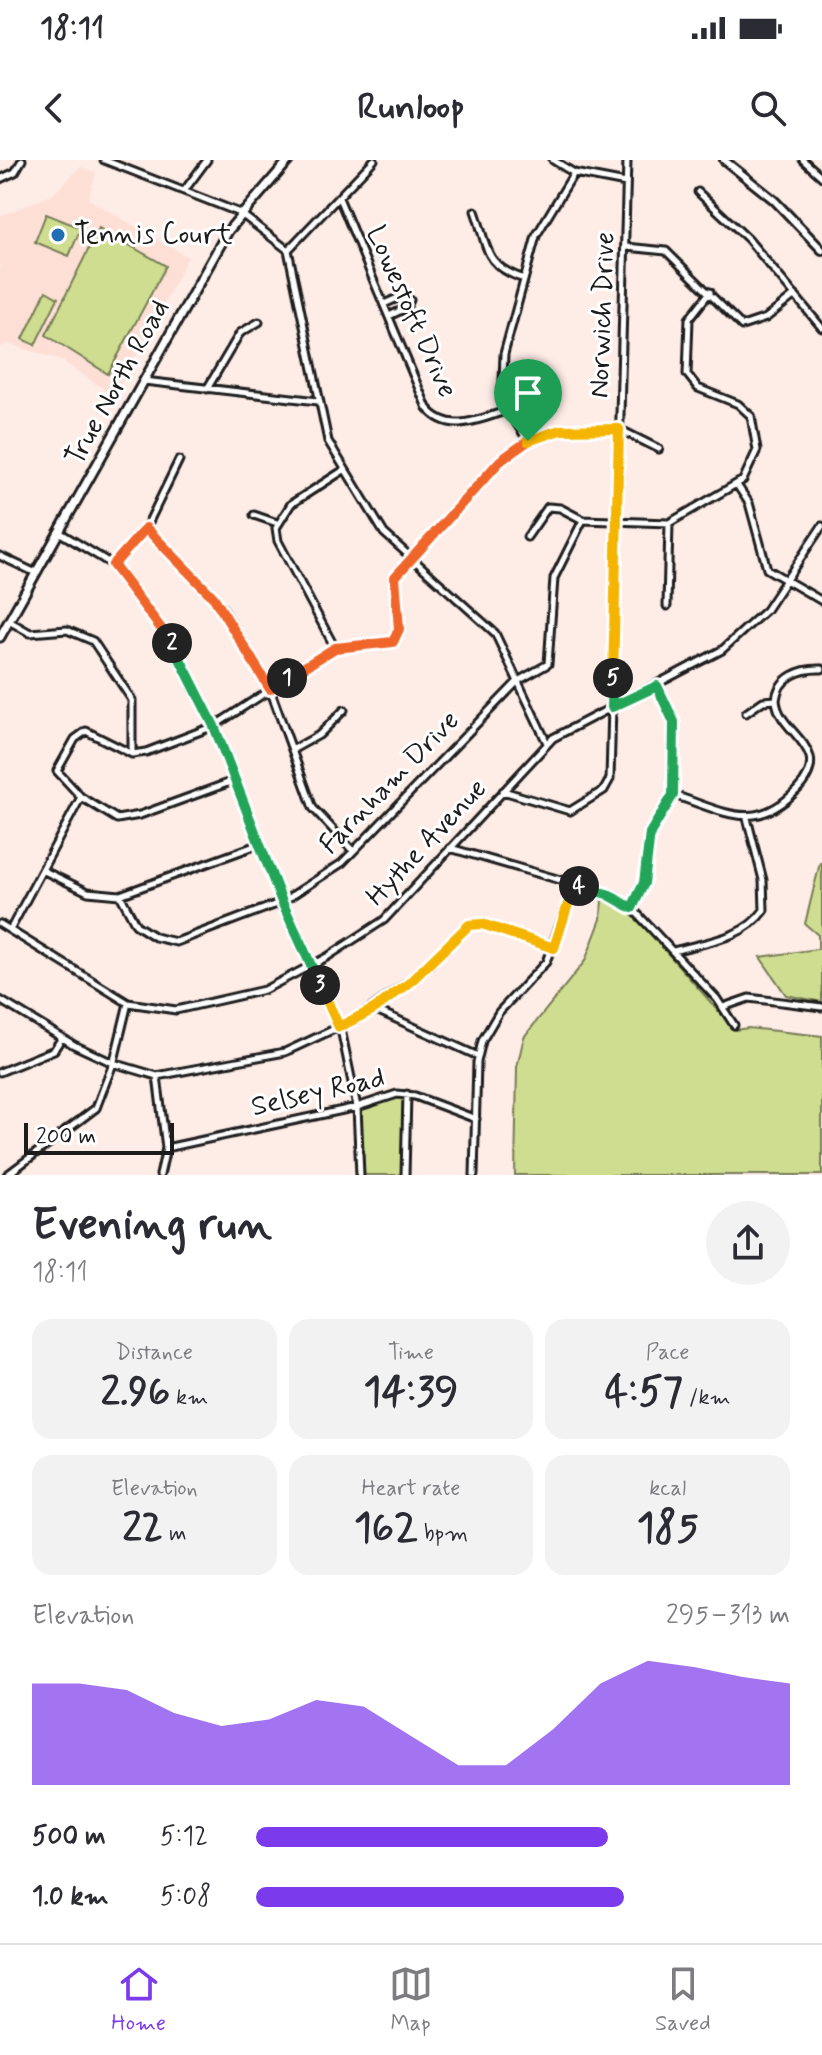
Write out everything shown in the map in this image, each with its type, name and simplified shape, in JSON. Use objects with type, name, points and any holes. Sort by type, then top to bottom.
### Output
[{"type":"main road","name":"True North Road","points":[[0,637],[240,213],[289,160]]},
{"type":"street","points":[[0,179],[15,172],[22,160]]},
{"type":"street","points":[[104,160],[240,213],[288,250],[328,441],[379,527],[489,625],[547,743]]},
{"type":"street","points":[[184,191],[207,160]]},
{"type":"street","points":[[288,250],[374,160]]},
{"type":"street","points":[[553,160],[574,173],[626,183]]},
{"type":"street","name":"Norwich Drive","points":[[503,791],[566,812],[602,792],[610,777],[627,160]]},
{"type":"street","points":[[724,160],[774,200],[822,250]]},
{"type":"street","points":[[803,160],[822,177]]},
{"type":"street","points":[[528,441],[508,410],[504,354],[540,228],[574,173]]},
{"type":"street","points":[[698,192],[748,239],[822,328]]},
{"type":"street","name":"Lowestoft Drive","points":[[339,198],[432,414],[459,424],[508,410]]},
{"type":"street","points":[[475,211],[491,260],[504,272],[524,279]]},
{"type":"street","points":[[626,247],[666,251],[710,292],[736,322],[746,326],[766,318],[795,295]]},
{"type":"street","points":[[527,537],[548,507],[560,508],[583,520],[669,523],[737,485],[757,450],[751,416],[738,404],[698,388],[687,374],[689,319],[710,292]]},
{"type":"street","points":[[384,304],[402,296],[410,300],[406,308],[389,316]]},
{"type":"street","points":[[207,389],[236,338],[259,322]]},
{"type":"street","points":[[144,381],[318,401]]},
{"type":"street","points":[[236,780],[123,819],[81,797],[58,774],[59,766],[75,739],[86,731],[132,754],[214,726],[335,648],[389,644],[397,638],[393,581],[411,557],[500,461],[528,441],[560,430],[619,429],[659,449]]},
{"type":"street","points":[[113,565],[146,528],[179,460]]},
{"type":"street","points":[[335,648],[278,541],[277,523],[296,500],[344,470]]},
{"type":"street","points":[[737,485],[749,503],[763,562],[786,583],[822,601]]},
{"type":"street","points":[[254,515],[277,523]]},
{"type":"street","name":"Farnham Drive","points":[[120,895],[136,925],[173,942],[187,941],[282,902],[329,874],[518,681],[550,661],[554,578],[583,520]]},
{"type":"street","points":[[667,606],[669,523]]},
{"type":"street","name":"Hythe Avenue","points":[[0,924],[128,1003],[169,1010],[257,993],[310,967],[378,925],[547,743],[722,650],[766,610],[822,526]]},
{"type":"street","points":[[146,528],[214,598],[270,689],[313,808],[353,851]]},
{"type":"street","points":[[59,532],[113,565],[172,643],[214,726],[282,902],[339,1027],[357,1107],[360,1175]]},
{"type":"street","points":[[815,538],[822,540]]},
{"type":"street","points":[[0,556],[36,573]]},
{"type":"street","points":[[9,621],[34,634],[67,630],[93,641],[132,700],[132,754]]},
{"type":"street","points":[[673,795],[747,818],[770,810],[789,797],[810,770],[810,756],[778,712],[778,690],[788,678],[807,670],[822,669]]},
{"type":"street","points":[[632,908],[644,883],[650,833],[673,795],[674,722],[657,686]]},
{"type":"street","points":[[746,713],[763,701],[776,700]]},
{"type":"street","points":[[292,750],[319,735],[344,710]]},
{"type":"street","points":[[10,930],[81,797]]},
{"type":"street","points":[[674,951],[738,932],[753,923],[764,910],[763,880],[747,818]]},
{"type":"street","points":[[42,870],[88,892],[120,895],[260,844]]},
{"type":"street","points":[[450,848],[607,894],[632,908],[723,1007],[734,1025]]},
{"type":"street","points":[[474,1175],[478,1056],[491,1022],[540,971],[554,948],[574,885]]},
{"type":"street","points":[[0,1000],[61,1039],[113,1063],[157,1076],[273,1056],[339,1027],[374,1009],[429,966],[469,925],[482,924],[554,948]]},
{"type":"street","points":[[723,1007],[749,998],[822,1007]]},
{"type":"street","points":[[7,1175],[95,1110],[113,1063],[128,1003]]},
{"type":"street","points":[[374,1009],[478,1056]]},
{"type":"street","points":[[53,1050],[61,1039]]},
{"type":"street","points":[[0,1072],[53,1050],[74,1045]]},
{"type":"street","points":[[157,1076],[166,1148],[160,1175]]},
{"type":"street","points":[[405,1175],[407,1094]]},
{"type":"street","name":"Selsey Road","points":[[166,1148],[407,1094],[476,1119]]},
{"type":"shaded area","points":[[81,167],[96,173],[88,199],[188,257],[119,388],[108,392],[61,360],[9,344],[0,347],[0,216],[52,195]]},
{"type":"green space","name":"Tennis Court","points":[[46,214],[81,228],[69,256],[35,242]]},
{"type":"green space","points":[[99,228],[166,266],[108,374],[46,335]]},
{"type":"green space","name":"Tennis Court","points":[[46,291],[58,298],[35,345],[23,339]]},
{"type":"green space","points":[[820,863],[822,1002],[786,995],[760,957],[818,949],[818,935],[805,924]]},
{"type":"green space","points":[[602,898],[634,915],[735,1030],[748,1028],[822,1036],[822,1175],[515,1175],[517,1067],[524,1037],[585,961],[601,919]]},
{"type":"green space","points":[[400,1095],[404,1100],[403,1175],[364,1175],[361,1109]]},
{"type":"place","name":"Tennis Court","points":[[58,235]]},
{"type":"route","points":[[619,429],[612,707],[657,686],[674,722],[673,795],[650,833],[644,883],[632,908],[607,894],[574,885],[554,948],[482,924],[469,925],[408,984],[374,1009],[339,1027],[282,902],[214,726],[172,643],[113,565],[139,533],[146,528],[152,532],[222,607],[270,689],[335,648],[393,642],[399,634],[395,577],[500,461],[528,441],[560,430],[619,429]]}]
